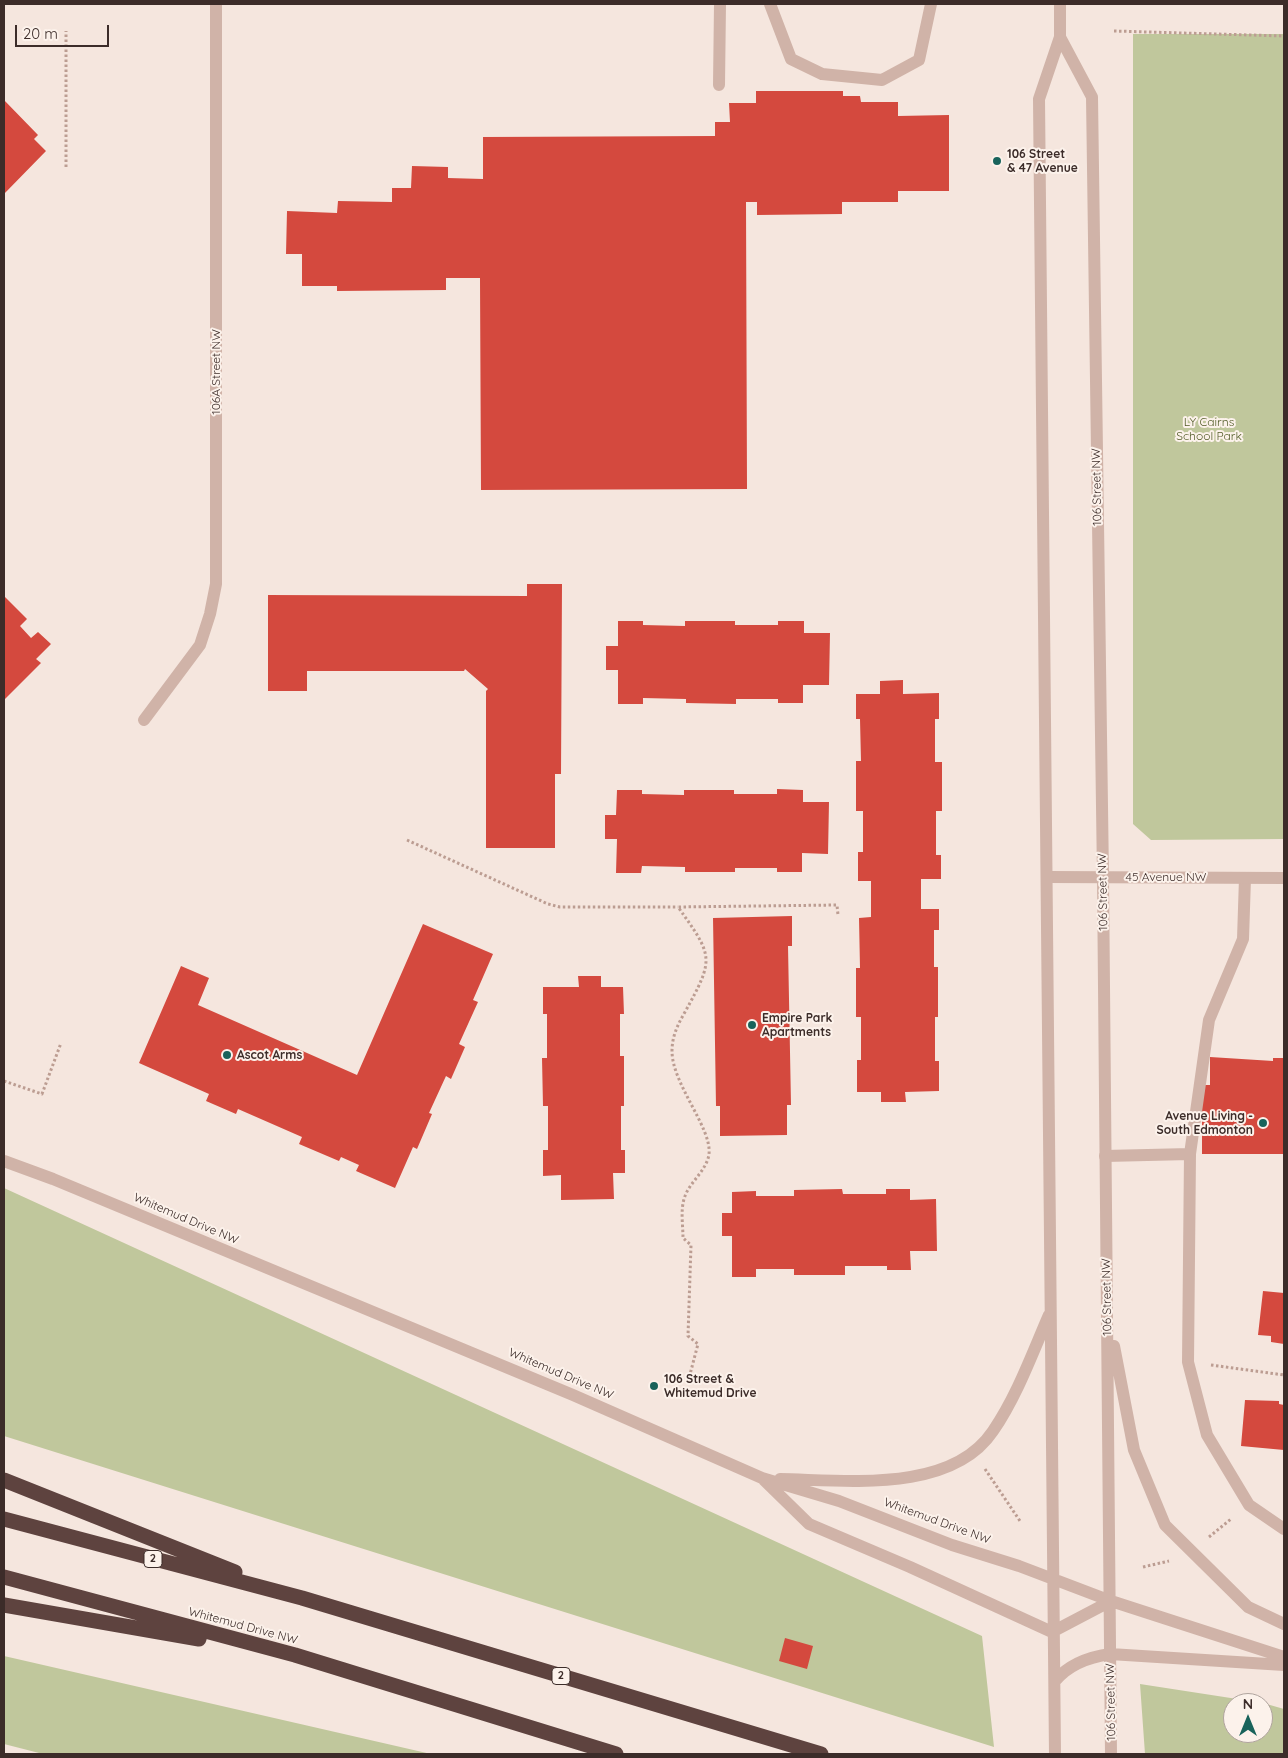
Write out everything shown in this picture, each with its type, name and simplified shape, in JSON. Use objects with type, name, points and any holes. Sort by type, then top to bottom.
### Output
[{"type":"highway","points":[[4,1480],[302,1598]]},
{"type":"highway","name":"2","points":[[4,1519],[302,1598],[821,1754]]},
{"type":"highway","name":"Whitemud Drive NW","points":[[4,1577],[294,1655],[616,1754]]},
{"type":"highway","points":[[4,1605],[294,1655]]},
{"type":"street","name":"106A Street NW","points":[[144,720],[200,644],[210,614],[216,584],[216,4]]},
{"type":"street","points":[[719,85],[720,4]]},
{"type":"street","points":[[770,4],[791,59],[822,74],[882,80],[919,60],[931,4]]},
{"type":"street","name":"106 Street NW","points":[[1055,1754],[1055,1681],[1052,1632],[1048,877],[1039,99],[1060,37],[1060,4]]},
{"type":"street","name":"106 Street NW","points":[[1060,37],[1092,97],[1103,877],[1111,1754]]},
{"type":"street","name":"45 Avenue NW","points":[[1048,877],[1284,878]]},
{"type":"street","points":[[1245,878],[1243,939],[1209,1020],[1190,1154],[1188,1362],[1207,1435],[1250,1505],[1284,1529]]},
{"type":"street","points":[[1105,1156],[1190,1154]]},
{"type":"street","name":"Whitemud Drive NW","points":[[4,1161],[53,1179],[563,1391],[762,1478],[839,1501],[952,1545],[1019,1566],[1110,1602],[1284,1658]]},
{"type":"street","points":[[762,1478],[846,1480],[905,1477],[933,1473],[955,1464],[973,1453],[992,1432],[1010,1402],[1051,1311]]},
{"type":"street","points":[[1108,1314],[1134,1450],[1166,1524],[1248,1607],[1284,1624]]},
{"type":"street","points":[[762,1478],[809,1524],[910,1567],[1052,1632],[1110,1602]]},
{"type":"street","points":[[1055,1681],[1062,1672],[1073,1665],[1093,1657],[1110,1654],[1284,1665]]},
{"type":"path","points":[[66,31],[66,167]]},
{"type":"path","points":[[1114,31],[1284,36]]},
{"type":"path","points":[[407,840],[548,904],[560,907],[837,906],[838,915]]},
{"type":"path","points":[[678,906],[700,939],[708,960],[699,985],[679,1021],[672,1049],[677,1077],[704,1132],[709,1153],[707,1161],[691,1184],[683,1203],[683,1238],[691,1245],[688,1336],[698,1344],[688,1382]]},
{"type":"path","points":[[4,1080],[42,1094],[61,1043]]},
{"type":"path","points":[[1188,1362],[1284,1375]]},
{"type":"path","points":[[985,1468],[1020,1521]]},
{"type":"path","points":[[1204,1542],[1250,1505]]},
{"type":"path","points":[[1143,1567],[1177,1560]]},
{"type":"green space","name":"LY Cairns School Park","points":[[1133,34],[1284,34],[1284,839],[1151,840],[1133,824]]},
{"type":"green space","points":[[4,1188],[982,1636],[994,1747],[4,1436]]},
{"type":"green space","points":[[4,1656],[431,1754],[43,1754],[4,1744]]},
{"type":"green space","points":[[1140,1684],[1223,1697],[1223,1743],[1273,1743],[1273,1706],[1284,1709],[1284,1754],[1145,1754]]},
{"type":"building","points":[[756,91],[843,91],[843,96],[860,96],[861,102],[898,102],[898,116],[949,115],[949,191],[898,191],[898,202],[842,202],[842,214],[757,215],[757,202],[746,202],[747,489],[481,490],[480,278],[446,278],[446,290],[337,291],[337,286],[302,286],[302,254],[286,254],[287,211],[337,213],[338,201],[392,202],[392,188],[411,188],[412,166],[448,167],[448,178],[483,179],[483,137],[715,136],[715,122],[730,122],[729,103],[756,103]]},
{"type":"building","points":[[4,100],[38,135],[34,139],[46,151],[4,194]]},
{"type":"building","points":[[527,584],[562,584],[561,774],[555,774],[555,848],[486,848],[486,691],[488,689],[465,669],[464,671],[307,671],[307,691],[268,691],[268,595],[527,596]]},
{"type":"building","points":[[4,596],[27,619],[20,626],[31,638],[38,632],[51,644],[36,659],[41,663],[4,700]]},
{"type":"building","points":[[618,621],[643,621],[643,625],[685,626],[685,621],[735,621],[735,625],[778,625],[778,621],[804,621],[804,633],[830,633],[829,685],[803,685],[803,703],[778,703],[778,699],[736,699],[736,704],[686,703],[686,699],[643,698],[643,704],[618,704],[618,670],[606,670],[606,646],[618,646]]},
{"type":"building","points":[[903,680],[903,694],[939,693],[939,719],[935,719],[935,762],[942,762],[942,811],[936,811],[936,855],[941,855],[941,879],[921,879],[921,909],[939,909],[939,930],[934,930],[934,967],[938,967],[938,1017],[935,1017],[935,1061],[939,1061],[939,1091],[905,1092],[906,1102],[881,1102],[881,1092],[857,1092],[857,1060],[861,1060],[861,1017],[856,1017],[856,968],[860,968],[859,918],[871,917],[871,881],[858,881],[858,852],[863,852],[863,811],[856,811],[856,761],[861,761],[860,719],[856,719],[856,694],[880,694],[880,681]]},
{"type":"building","points":[[777,789],[803,790],[803,802],[829,802],[828,854],[802,853],[802,872],[777,872],[777,868],[735,868],[735,872],[685,872],[685,867],[642,866],[641,873],[616,873],[617,839],[605,839],[605,815],[616,815],[617,790],[642,790],[642,794],[684,795],[684,790],[734,790],[734,794],[777,794]]},
{"type":"building","name":"Empire Park Apartments","points":[[792,916],[792,946],[788,946],[791,1105],[787,1105],[787,1135],[720,1136],[720,1106],[716,1106],[713,918]]},
{"type":"building","name":"Ascot Arms","points":[[423,924],[493,954],[473,1000],[478,1002],[459,1044],[465,1047],[451,1079],[446,1076],[429,1113],[432,1114],[417,1149],[413,1147],[395,1188],[356,1171],[359,1165],[341,1157],[339,1161],[299,1144],[302,1137],[238,1109],[236,1114],[206,1101],[209,1094],[139,1063],[181,966],[209,978],[198,1005],[357,1075]]},
{"type":"building","points":[[578,976],[601,976],[601,987],[623,987],[624,1014],[620,1014],[620,1056],[624,1056],[624,1106],[621,1106],[621,1150],[625,1150],[625,1173],[613,1173],[614,1199],[561,1200],[561,1175],[543,1176],[543,1150],[548,1150],[548,1106],[543,1106],[542,1058],[547,1058],[547,1014],[543,1014],[543,987],[579,987]]},
{"type":"building","points":[[1210,1057],[1273,1061],[1273,1058],[1284,1058],[1284,1154],[1202,1154],[1202,1085],[1210,1085]]},
{"type":"building","points":[[842,1189],[843,1194],[886,1194],[886,1189],[910,1189],[910,1200],[936,1199],[937,1251],[910,1251],[911,1270],[887,1270],[887,1266],[845,1266],[845,1275],[794,1275],[794,1269],[756,1269],[756,1277],[732,1277],[732,1236],[722,1236],[722,1213],[732,1213],[732,1192],[756,1191],[756,1196],[794,1196],[794,1190]]},
{"type":"building","points":[[1263,1291],[1284,1293],[1284,1344],[1271,1342],[1271,1336],[1258,1335]]},
{"type":"building","points":[[1245,1400],[1279,1401],[1279,1404],[1284,1405],[1284,1450],[1241,1446]]},
{"type":"building","points":[[785,1638],[813,1646],[807,1669],[779,1661]]},
{"type":"place","name":"106 Street & 47 Avenue","points":[[997,161]]},
{"type":"place","name":"Empire Park Apartments","points":[[752,1025]]},
{"type":"place","name":"Ascot Arms","points":[[227,1055]]},
{"type":"place","name":"Avenue Living - South Edmonton","points":[[1263,1123]]},
{"type":"place","name":"106 Street & Whitemud Drive","points":[[654,1386]]}]
